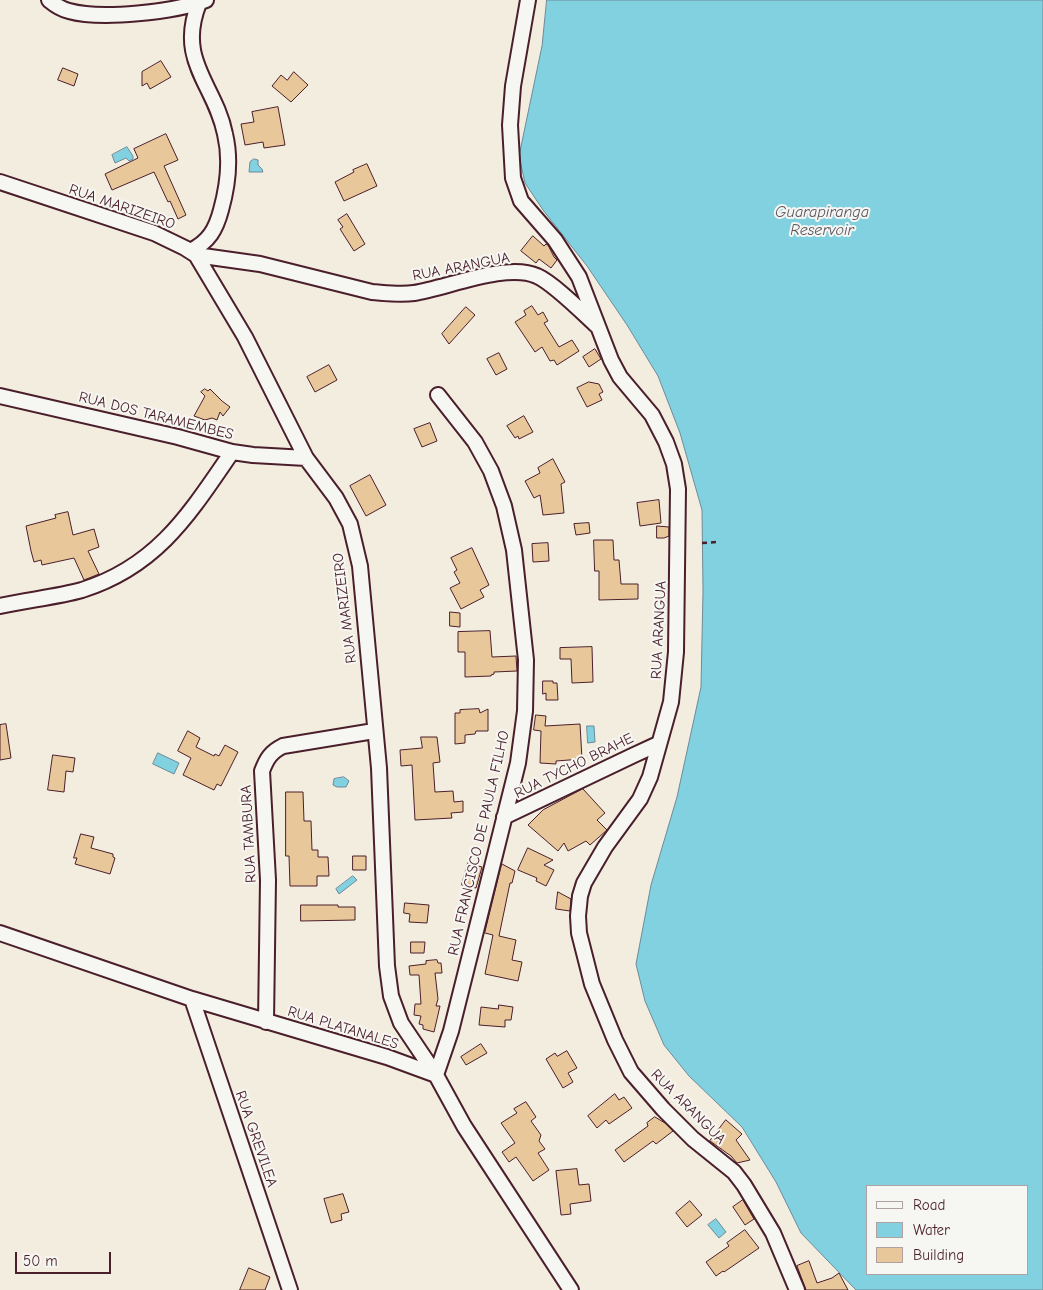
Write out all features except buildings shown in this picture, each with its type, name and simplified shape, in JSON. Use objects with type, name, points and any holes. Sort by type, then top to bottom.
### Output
[{"type":"street","points":[[49,0],[67,10],[92,14],[146,13],[184,3],[203,1],[194,24],[194,54],[202,80],[221,118],[225,132],[228,166],[224,200],[215,228],[205,242],[193,253]]},
{"type":"street","points":[[528,0],[513,86],[510,125],[513,178],[521,201],[555,240],[570,261],[579,277],[598,327]]},
{"type":"street","name":"RUA MARIZEIRO","points":[[0,182],[154,233],[193,253],[245,337],[306,458],[336,498],[350,524],[360,566],[374,731],[379,768],[387,966],[391,996],[401,1023],[436,1075]]},
{"type":"street","name":"RUA ARANGUA","points":[[193,253],[260,264],[372,292],[390,294],[413,293],[503,273],[528,273],[538,276],[551,285],[598,327],[620,377],[652,415],[666,442],[674,464],[678,489],[676,652],[671,702],[650,778],[640,799],[592,867],[584,883],[580,896],[578,916],[579,934],[592,984],[615,1040],[631,1072],[663,1109],[693,1139],[734,1172],[744,1185],[773,1233],[797,1290]]},
{"type":"street","name":"RUA FRANCISCO DE PAULA FILHO","points":[[436,1075],[451,1031],[518,763],[525,711],[526,660],[514,550],[504,506],[491,471],[475,442],[438,395]]},
{"type":"street","name":"RUA DOS TARAMEMBES","points":[[0,396],[178,437],[232,452],[306,458]]},
{"type":"street","points":[[0,606],[82,590],[122,574],[148,556],[175,530],[199,502],[232,452]]},
{"type":"street","name":"RUA TAMBURA","points":[[266,1022],[268,880],[262,770],[268,757],[274,750],[283,746],[374,731]]},
{"type":"street","name":"RUA TYCHO BRAHE","points":[[504,817],[658,744]]},
{"type":"street","name":"RUA PLATANALES","points":[[0,933],[192,999],[387,1057],[436,1075]]},
{"type":"street","name":"RUA GREVILEA","points":[[192,999],[290,1290]]},
{"type":"street","points":[[436,1075],[464,1126],[571,1290]]},
{"type":"path","points":[[702,543],[716,542]]},
{"type":"water","name":"Guarapiranga Reservoir","points":[[547,0],[1043,0],[1043,1290],[856,1290],[801,1233],[776,1182],[742,1127],[689,1076],[664,1045],[645,1001],[636,964],[651,885],[677,797],[701,687],[702,510],[680,433],[658,376],[627,325],[587,266],[543,210],[525,183],[519,156],[542,46]]},
{"type":"water","points":[[127,147],[133,159],[129,161],[126,158],[115,163],[112,155]]},
{"type":"water","points":[[254,159],[258,160],[258,165],[263,172],[249,172],[250,162]]},
{"type":"water","points":[[587,726],[594,726],[595,742],[588,743]]},
{"type":"water","points":[[158,753],[179,763],[174,774],[153,764]]},
{"type":"water","points":[[344,777],[349,781],[346,787],[333,785],[334,779]]},
{"type":"water","points":[[353,876],[357,880],[339,894],[336,889]]},
{"type":"water","points":[[716,1219],[726,1232],[719,1238],[708,1225]]}]
